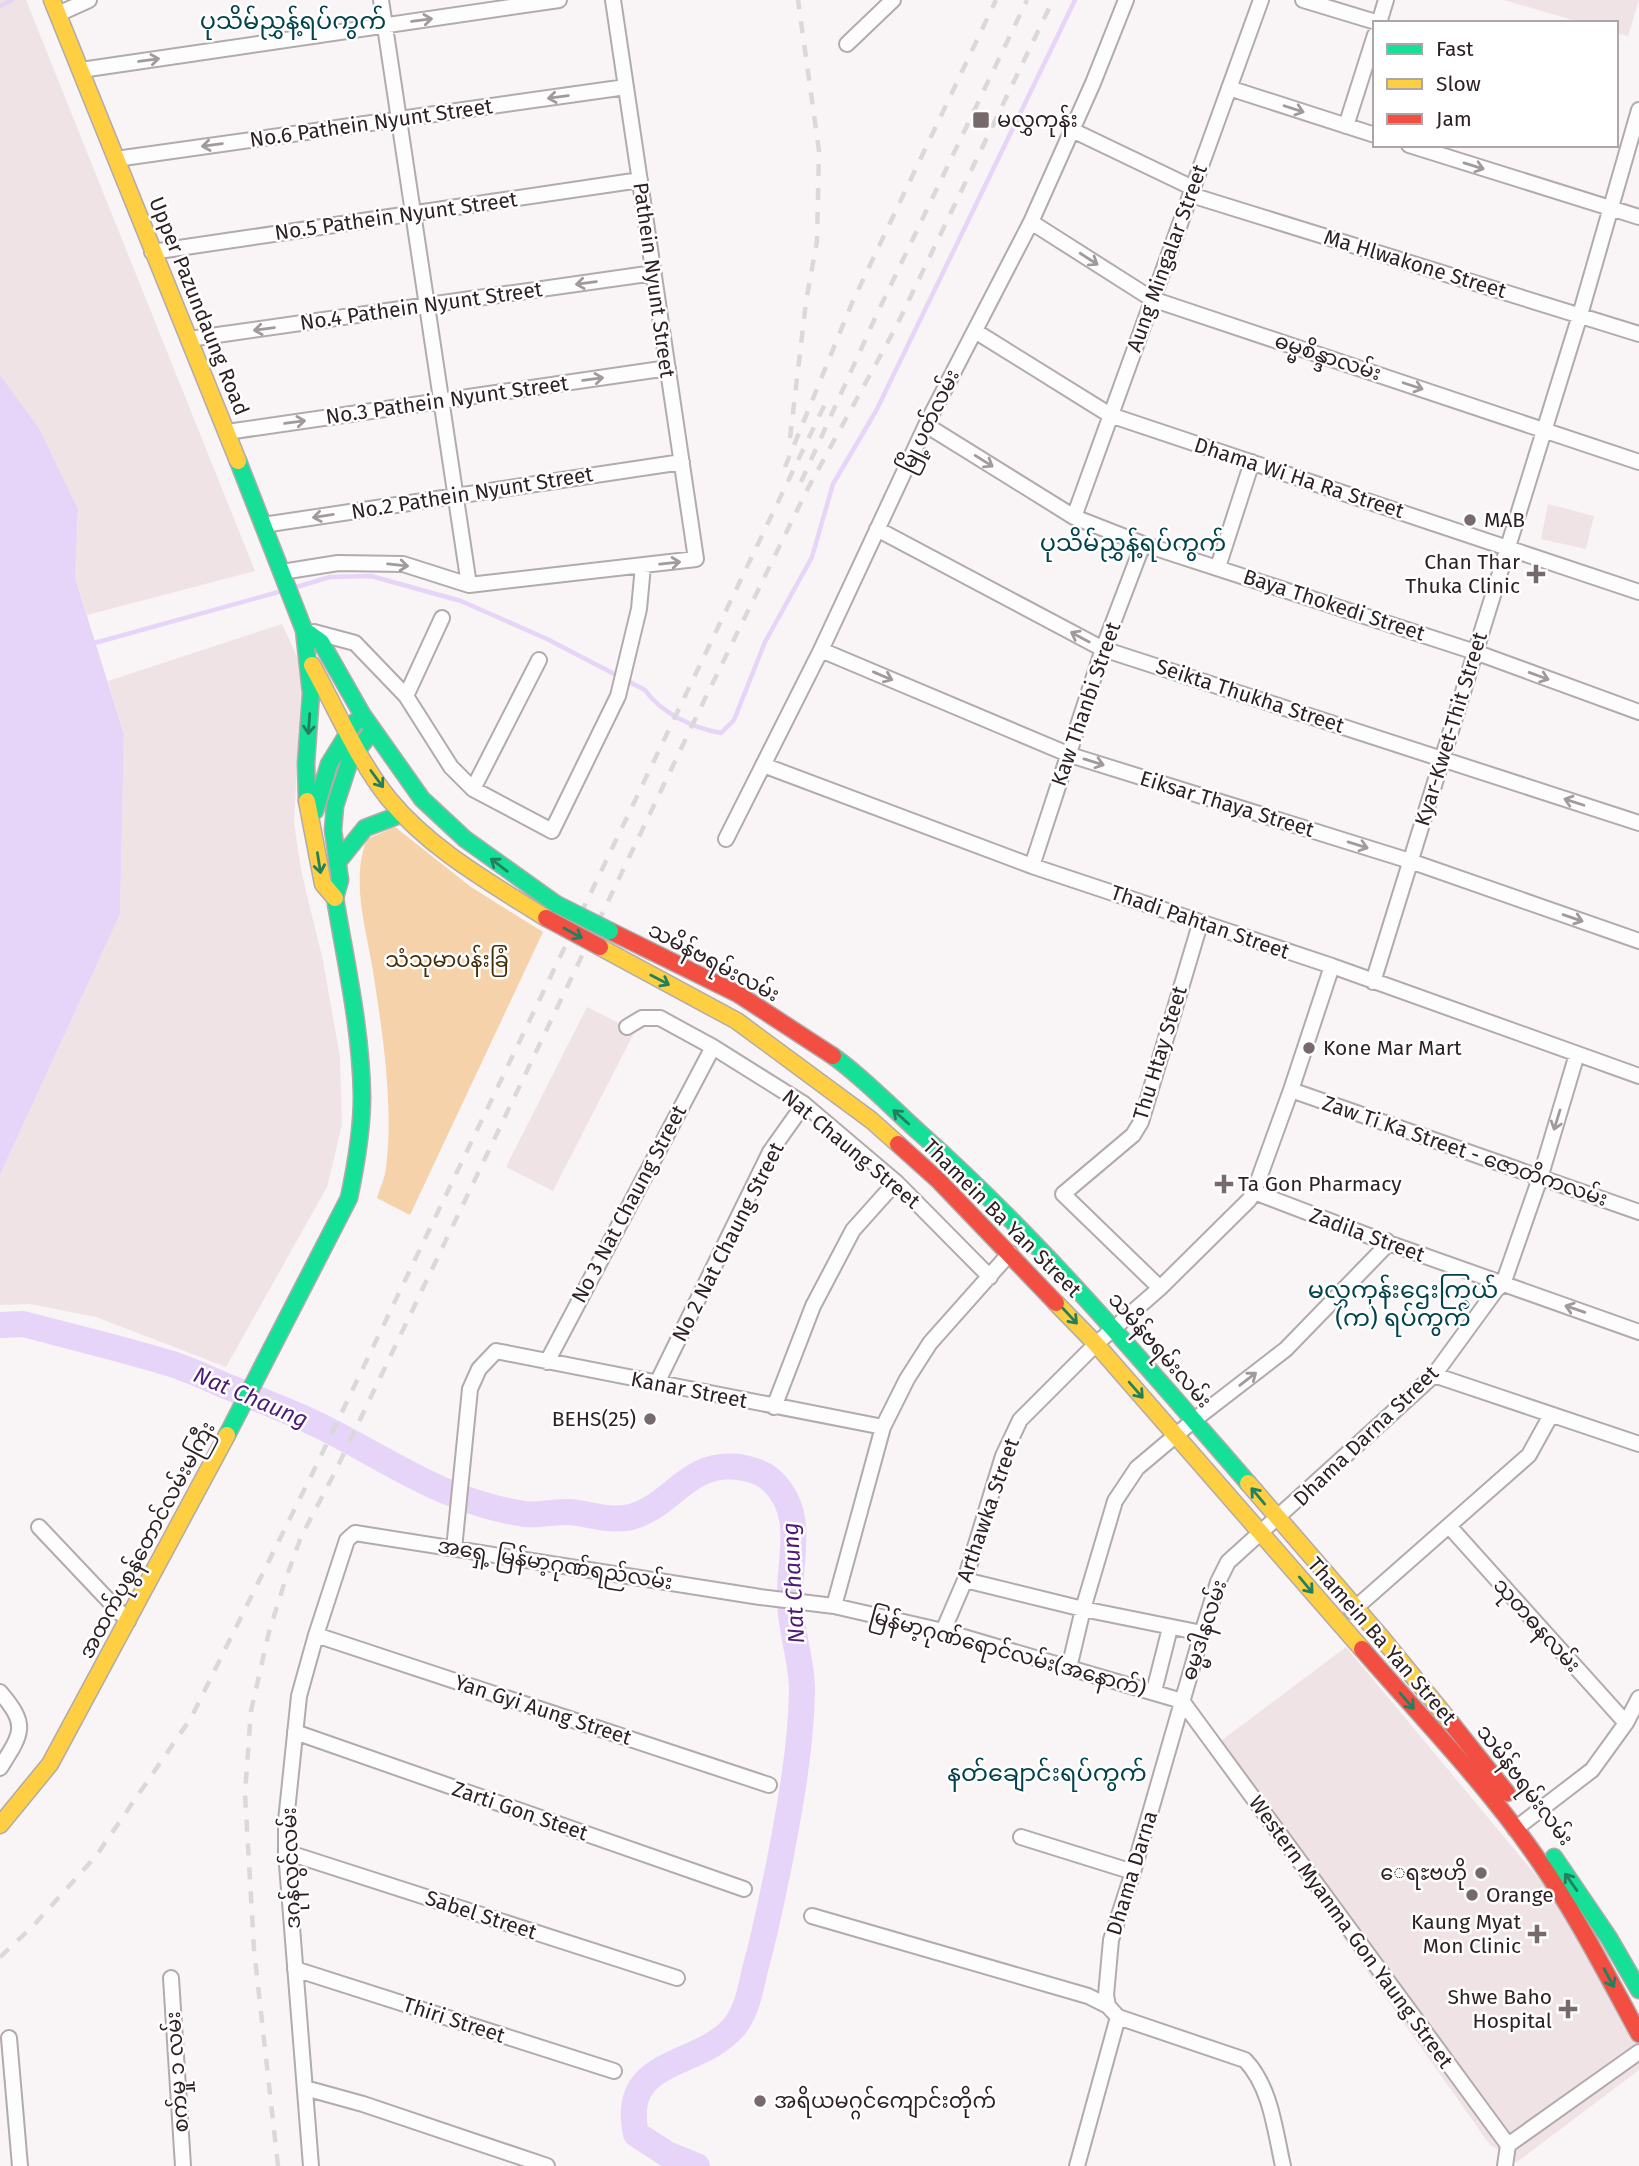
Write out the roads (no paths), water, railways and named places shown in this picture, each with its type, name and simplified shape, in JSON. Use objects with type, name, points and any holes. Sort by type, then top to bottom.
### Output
[{"type":"main road","name":"Upper Pazundaung Road","points":[[55,7],[304,630]]},
{"type":"main road","points":[[304,630],[311,693],[306,793],[312,824]]},
{"type":"main road","points":[[304,630],[321,642],[373,730]]},
{"type":"main road","name":"Thamein Ba Yan Street","points":[[307,656],[357,751],[402,814],[452,857],[547,918],[737,1021],[871,1120],[938,1180],[1010,1253],[1096,1344],[1495,1802],[1522,1825],[1639,2034]]},
{"type":"main road","name":"အထက်ပုစွန်တောင်လမ်းမကြီး","points":[[335,898],[323,884],[312,824],[322,779],[348,731],[362,714]]},
{"type":"main road","name":"အထက်ပုစွန်တောင်လမ်းမကြီး","points":[[0,1825],[50,1765],[232,1426],[349,1198],[358,1155],[362,1098],[358,1030],[335,898],[340,880],[332,830],[335,806],[345,771],[373,730]]},
{"type":"main road","name":"သမိန်ဗရမ်းလမ်း","points":[[373,730],[422,799],[464,839],[556,904],[738,993],[836,1058],[941,1152],[1008,1217],[1114,1328],[1356,1607],[1609,1938],[1639,1990]]},
{"type":"main road","points":[[337,863],[365,828],[402,814]]},
{"type":"main road","points":[[452,857],[464,839]]},
{"type":"main road","points":[[1609,1938],[1639,1958]]},
{"type":"street","points":[[55,7],[89,0]]},
{"type":"street","points":[[381,0],[469,585]]},
{"type":"street","points":[[81,70],[559,0]]},
{"type":"street","name":"Pathein Nyunt Street","points":[[613,0],[696,559],[643,566]]},
{"type":"street","points":[[847,44],[893,0]]},
{"type":"street","name":"မြို့ပတ်လမ်း","points":[[726,839],[821,650],[926,425],[1031,222],[1126,0]]},
{"type":"street","name":"Aung Mingalar Street","points":[[1074,517],[1261,0]]},
{"type":"street","points":[[1303,0],[1373,21]]},
{"type":"street","points":[[1380,21],[1386,0]]},
{"type":"street","points":[[1346,126],[1373,41]]},
{"type":"street","name":"No.6 Pathein Nyunt Street","points":[[116,159],[626,87]]},
{"type":"street","points":[[1229,88],[1373,134]]},
{"type":"street","name":"Kyar-Kwet-Thit Street","points":[[1373,982],[1580,315],[1639,110]]},
{"type":"street","name":"Ma Hlwakone Street","points":[[1072,130],[1192,192],[1639,334]]},
{"type":"street","points":[[1415,147],[1639,217]]},
{"type":"street","name":"No.5 Pathein Nyunt Street","points":[[152,252],[640,180]]},
{"type":"street","name":"ဓမ္မစိန္ဒာလမ်း","points":[[1031,222],[1152,299],[1639,462]]},
{"type":"street","name":"No.4 Pathein Nyunt Street","points":[[189,340],[653,273]]},
{"type":"street","name":"Dhama Wi Ha Ra Street","points":[[975,331],[1110,415],[1639,592]]},
{"type":"street","name":"No.3 Pathein Nyunt Street","points":[[227,432],[668,368]]},
{"type":"street","name":"Baya Thokedi Street","points":[[926,425],[1074,517],[1143,544],[1475,652],[1639,712]]},
{"type":"street","name":"No.2 Pathein Nyunt Street","points":[[264,526],[682,462]]},
{"type":"street","points":[[1218,567],[1252,462]]},
{"type":"street","name":"Seikta Thukha Street","points":[[877,528],[1103,649],[1639,823]]},
{"type":"street","name":"Kaw Thanbi Street","points":[[1032,866],[1103,649],[1143,544]]},
{"type":"street","points":[[282,572],[338,563],[403,564],[469,585],[643,566],[639,609],[618,696],[552,831],[473,789],[451,767],[406,696],[355,643],[304,630]]},
{"type":"street","points":[[406,696],[442,618]]},
{"type":"street","name":"Eiksar Thaya Street","points":[[821,650],[1070,755],[1410,861],[1639,941]]},
{"type":"street","points":[[473,789],[539,660]]},
{"type":"street","name":"Thadi Pahtan Street","points":[[763,765],[1032,866],[1332,967],[1639,1076]]},
{"type":"street","name":"Thu Htay Steet","points":[[1160,1288],[1063,1194],[1133,1135],[1140,1122],[1200,923]]},
{"type":"street","points":[[1254,1192],[1332,967]]},
{"type":"street","name":"Nat Chaung Street","points":[[627,1027],[642,1018],[660,1018],[713,1047],[804,1104],[896,1182],[990,1277]]},
{"type":"street","name":"No 3 Nat Chaung Street","points":[[547,1362],[713,1047]]},
{"type":"street","points":[[1503,1284],[1540,1178],[1577,1054]]},
{"type":"street","name":"Zaw Ti Ka Street - ဇောတိကလမ်း","points":[[1291,1090],[1639,1212]]},
{"type":"street","name":"No 2 Nat Chaung Street","points":[[657,1383],[770,1152],[804,1104]]},
{"type":"street","points":[[774,1408],[813,1306],[853,1230],[896,1182]]},
{"type":"street","name":"Arthawka Street","points":[[943,1631],[965,1580],[1003,1456],[1020,1420],[1096,1344],[1160,1288],[1254,1192]]},
{"type":"street","name":"Zadila Street","points":[[1254,1192],[1639,1332]]},
{"type":"street","points":[[1069,1668],[1083,1609],[1115,1501],[1137,1468],[1286,1349],[1384,1248],[1387,1241]]},
{"type":"street","points":[[834,1606],[883,1427],[907,1379],[930,1343],[1010,1253]]},
{"type":"street","name":"Dhama Darna Street","points":[[1261,1533],[1434,1375],[1503,1284]]},
{"type":"street","name":"Kanar Street","points":[[454,1549],[470,1389],[479,1370],[496,1352],[883,1427]]},
{"type":"street","points":[[1434,1375],[1639,1444]]},
{"type":"street","points":[[1338,1623],[1529,1455],[1551,1415]]},
{"type":"street","name":"သုတဓနလမ်း","points":[[1449,1526],[1626,1723]]},
{"type":"street","points":[[39,1527],[128,1621]]},
{"type":"street","name":"အရှေ့ မြန်မာ့ဂုဏ်ရည်လမ်း","points":[[350,1536],[355,1533],[806,1602]]},
{"type":"street","name":"ဓမ္မဒါနလမ်း","points":[[1182,1701],[1218,1582],[1228,1562],[1261,1533]]},
{"type":"street","name":"ဒဂုန်လွင်လမ်း","points":[[312,2166],[286,1852],[286,1821],[299,1696],[316,1635],[350,1536]]},
{"type":"street","points":[[965,1580],[1083,1609],[1202,1633]]},
{"type":"street","name":"မြန်မာ့ဂုဏ်ရောင်လမ်း(အနောက်)","points":[[806,1602],[943,1631],[1182,1701]]},
{"type":"street","points":[[1154,1691],[1170,1628]]},
{"type":"street","name":"Yan Gyi Aung Street","points":[[316,1635],[769,1785]]},
{"type":"street","points":[[0,1692],[17,1712],[21,1725],[0,1768]]},
{"type":"street","points":[[1522,1825],[1591,1770],[1626,1723],[1639,1698]]},
{"type":"street","name":"Dhama Darna","points":[[1077,2166],[1113,2011],[1106,1986],[1111,1940],[1182,1701]]},
{"type":"street","name":"Western Myanma Gon Yaung Street","points":[[1182,1701],[1508,2145]]},
{"type":"street","name":"Zarti Gon Steet","points":[[295,1732],[744,1889]]},
{"type":"street","points":[[1021,1838],[1133,1872]]},
{"type":"street","name":"Sabel Street","points":[[286,1852],[677,1978]]},
{"type":"street","points":[[811,1916],[1088,1996],[1113,2011],[1245,2060],[1259,2077],[1283,2166]]},
{"type":"street","name":"Thiri Street","points":[[295,1969],[614,2071]]},
{"type":"street","name":"စက်မှု ၁ လမ်း","points":[[171,1978],[183,2166]]},
{"type":"street","points":[[4,2042],[20,2166]]},
{"type":"street","points":[[1505,2166],[1508,2145],[1639,2052]]},
{"type":"street","points":[[305,2088],[363,2104],[547,2166]]},
{"type":"waterway","points":[[0,6],[12,0]]},
{"type":"waterway","points":[[293,588],[330,577],[371,576],[461,601],[547,639],[645,690],[660,706],[678,718],[721,733],[734,720],[765,642],[812,557],[833,484],[876,411],[1075,0]]},
{"type":"waterway","points":[[91,644],[282,591]]},
{"type":"waterway","name":"Nat Chaung","points":[[0,1325],[23,1324],[180,1367],[314,1423],[440,1489],[494,1508],[524,1514],[570,1512],[623,1518],[646,1511],[693,1477],[721,1467],[753,1470],[773,1482],[783,1495],[793,1522],[791,1611],[802,1690],[794,1778],[766,1926],[746,2004],[734,2027],[701,2051],[650,2077],[639,2091],[634,2109],[636,2134],[667,2154],[697,2166]]},
{"type":"railway","points":[[790,438],[806,302],[817,241],[819,151],[798,0]]},
{"type":"railway","points":[[785,467],[852,303],[996,0]]},
{"type":"railway","points":[[801,482],[876,316],[1027,0]]},
{"type":"railway","points":[[278,2166],[254,1949],[245,1794],[251,1711],[269,1632],[285,1581],[301,1537],[335,1472],[701,707],[807,490],[896,327],[1053,0]]},
{"type":"railway","points":[[0,1957],[34,1925],[96,1856],[191,1718],[317,1464],[825,404]]},
{"type":"place","name":"မလွှကုန်း","points":[[981,120]]},
{"type":"place","name":"MAB","points":[[1470,520]]},
{"type":"place","name":"Chan Thar Thuka Clinic","points":[[1536,574]]},
{"type":"place","name":"Kone Mar Mart","points":[[1309,1048]]},
{"type":"place","name":"Ta Gon Pharmacy","points":[[1224,1184]]},
{"type":"place","name":"BEHS(25)","points":[[650,1419]]},
{"type":"place","name":"ေရႊဗဟို","points":[[1481,1873]]},
{"type":"place","name":"Orange","points":[[1472,1895]]},
{"type":"place","name":"Kaung Myat Mon Clinic","points":[[1537,1934]]},
{"type":"place","name":"Shwe Baho Hospital","points":[[1568,2009]]},
{"type":"place","name":"အရိယမဂ္ဂင်ကျောင်းတိုက်","points":[[760,2101]]},
{"type":"district","name":"ပုသိမ်ညွှန့်ရပ်ကွက်","points":[[293,21]]},
{"type":"district","name":"ပုသိမ်ညွှန့်ရပ်ကွက်","points":[[1133,543]]},
{"type":"district","name":"မလွှကုန်းဌေးကြွယ် (က) ရပ်ကွက်","points":[[1403,1304]]},
{"type":"district","name":"နတ်ချောင်းရပ်ကွက်","points":[[1047,1773]]},
{"type":"park label","name":"သံသုမာပန်းခြံ","points":[[447,960]]}]
